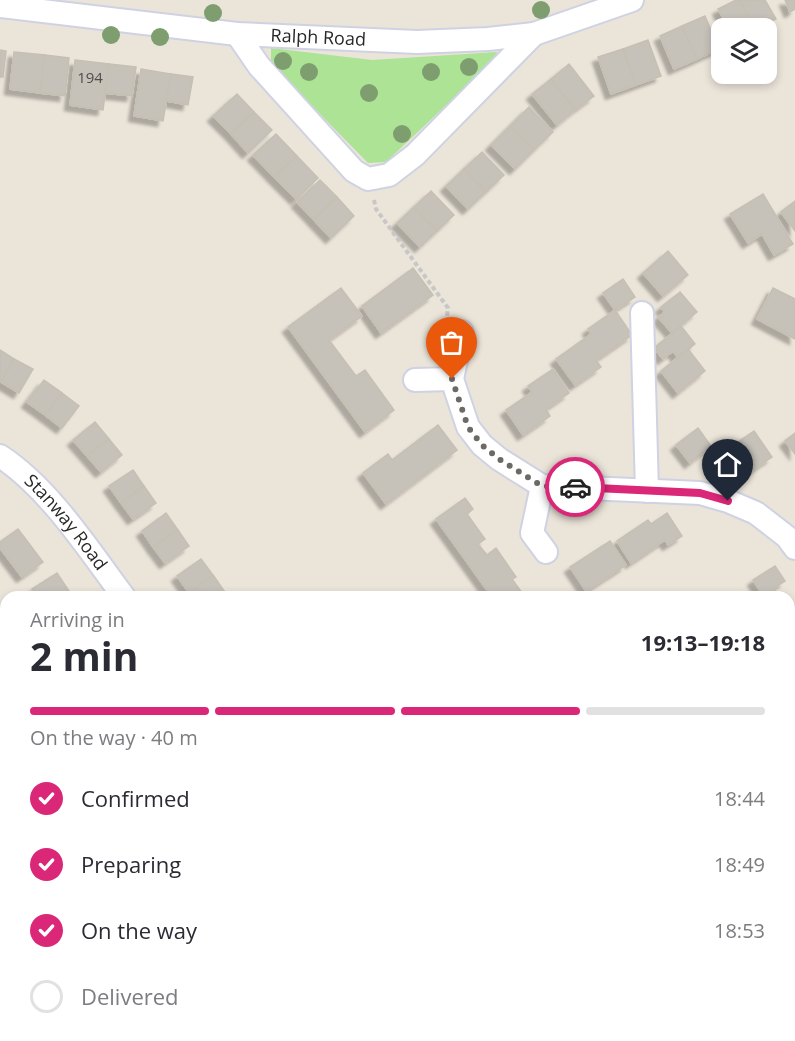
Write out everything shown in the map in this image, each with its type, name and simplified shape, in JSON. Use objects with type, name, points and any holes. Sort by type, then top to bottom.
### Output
[{"type":"street","name":"Ralph Road","points":[[0,6],[237,34],[417,42],[488,39],[534,34],[632,0]]},
{"type":"street","points":[[237,34],[259,66],[354,171],[368,179],[388,176],[415,155],[534,34]]},
{"type":"street","points":[[642,313],[647,491]]},
{"type":"street","points":[[462,332],[452,379],[468,427],[482,445],[499,459],[542,486],[700,493],[728,501],[756,513],[787,537],[795,548]]},
{"type":"street","points":[[415,380],[452,379]]},
{"type":"street","name":"Stanway Road","points":[[0,456],[15,466],[43,493],[119,591]]},
{"type":"street","points":[[542,486],[532,533],[546,552]]},
{"type":"path","points":[[368,179],[376,209],[448,308],[447,327],[462,332]]},
{"type":"green space","points":[[271,48],[372,60],[497,52],[493,61],[386,162],[368,163],[271,64]]},
{"type":"building","points":[[739,0],[749,18],[723,18],[718,9]]},
{"type":"building","points":[[739,0],[765,0],[775,18],[749,18]]},
{"type":"building","points":[[785,0],[795,0],[795,9],[790,12]]},
{"type":"building","points":[[705,16],[711,30],[711,53],[697,59],[682,26]]},
{"type":"building","points":[[682,26],[697,59],[674,69],[660,36]]},
{"type":"building","points":[[648,40],[661,76],[636,85],[623,49]]},
{"type":"building","points":[[623,49],[636,85],[611,94],[598,57]]},
{"type":"building","points":[[0,50],[6,51],[3,77],[0,77]]},
{"type":"building","points":[[14,52],[45,55],[40,93],[10,89]]},
{"type":"building","points":[[45,55],[69,58],[65,96],[40,93]]},
{"type":"building","points":[[75,60],[109,64],[103,110],[70,105]]},
{"type":"building","points":[[109,64],[136,67],[132,96],[105,93]]},
{"type":"building","points":[[569,64],[594,96],[575,110],[551,79]]},
{"type":"building","points":[[141,69],[171,74],[163,121],[134,116]]},
{"type":"building","points":[[171,74],[193,77],[188,105],[166,101]]},
{"type":"building","points":[[551,79],[575,110],[557,125],[532,94]]},
{"type":"building","points":[[237,94],[254,112],[231,134],[213,116]]},
{"type":"building","points":[[529,107],[553,132],[534,150],[510,126]]},
{"type":"building","points":[[254,112],[272,130],[248,153],[231,134]]},
{"type":"building","points":[[510,126],[534,150],[515,169],[491,145]]},
{"type":"building","points":[[276,134],[297,156],[274,177],[253,155]]},
{"type":"building","points":[[482,152],[504,175],[486,192],[464,169]]},
{"type":"building","points":[[297,156],[318,178],[296,199],[274,177]]},
{"type":"building","points":[[464,169],[486,192],[468,209],[446,186]]},
{"type":"building","points":[[320,180],[337,197],[314,220],[297,202]]},
{"type":"building","points":[[431,191],[454,215],[437,231],[414,207]]},
{"type":"building","points":[[763,194],[793,244],[774,255],[762,234],[748,243],[730,214]]},
{"type":"building","points":[[337,197],[354,216],[331,238],[314,220]]},
{"type":"building","points":[[795,201],[795,231],[781,212]]},
{"type":"building","points":[[414,207],[437,231],[420,247],[397,223]]},
{"type":"building","points":[[668,251],[688,275],[663,296],[643,273]]},
{"type":"building","points":[[413,268],[433,295],[381,333],[362,306]]},
{"type":"building","points":[[623,279],[635,297],[615,310],[603,293]]},
{"type":"building","points":[[341,288],[362,316],[329,340],[356,376],[365,370],[394,410],[365,432],[288,327]]},
{"type":"building","points":[[773,288],[795,299],[795,339],[757,319]]},
{"type":"building","points":[[680,292],[697,312],[672,333],[658,317],[665,312],[661,307]]},
{"type":"building","points":[[615,310],[632,335],[596,360],[601,367],[575,385],[556,359],[591,334],[588,329]]},
{"type":"building","points":[[681,326],[695,344],[678,358],[673,351],[663,359],[654,348]]},
{"type":"building","points":[[688,349],[705,371],[678,393],[661,371]]},
{"type":"building","points":[[0,350],[14,359],[1,382],[0,381]]},
{"type":"building","points":[[14,359],[33,369],[19,393],[1,382]]},
{"type":"building","points":[[553,369],[569,393],[546,409],[550,416],[523,435],[506,410],[532,392],[528,386]]},
{"type":"building","points":[[44,380],[62,393],[45,415],[27,402]]},
{"type":"building","points":[[62,393],[79,406],[62,428],[45,415]]},
{"type":"building","points":[[95,422],[109,439],[87,456],[73,440]]},
{"type":"building","points":[[438,425],[457,450],[386,504],[363,473],[388,454],[392,460]]},
{"type":"building","points":[[698,428],[711,446],[690,463],[676,445]]},
{"type":"building","points":[[754,431],[772,457],[739,479],[722,453]]},
{"type":"building","points":[[795,433],[795,454],[785,441]]},
{"type":"building","points":[[109,439],[122,455],[101,472],[87,456]]},
{"type":"building","points":[[133,470],[144,486],[121,503],[109,486]]},
{"type":"building","points":[[144,486],[156,503],[133,519],[121,503]]},
{"type":"building","points":[[465,498],[473,509],[467,514],[485,539],[478,544],[487,555],[496,548],[516,577],[512,579],[521,591],[488,591],[436,519]]},
{"type":"building","points":[[166,513],[178,530],[153,547],[142,531]]},
{"type":"building","points":[[667,513],[682,536],[668,545],[665,540],[631,563],[617,541],[648,520],[651,524]]},
{"type":"building","points":[[18,529],[43,562],[22,577],[0,548],[0,542]]},
{"type":"building","points":[[178,530],[189,546],[165,563],[153,547]]},
{"type":"building","points":[[610,541],[626,565],[586,591],[570,567]]},
{"type":"building","points":[[201,559],[213,575],[192,591],[188,591],[177,576]]},
{"type":"building","points":[[775,566],[785,581],[774,588],[776,591],[760,591],[753,580]]},
{"type":"building","points":[[57,573],[69,591],[34,591],[32,589]]},
{"type":"building","points":[[213,575],[224,591],[192,591]]},
{"type":"way so far","points":[[452,379],[468,427],[482,445],[519,473],[542,486],[575,487]]},
{"type":"route","points":[[575,487],[700,493],[728,501]]}]
